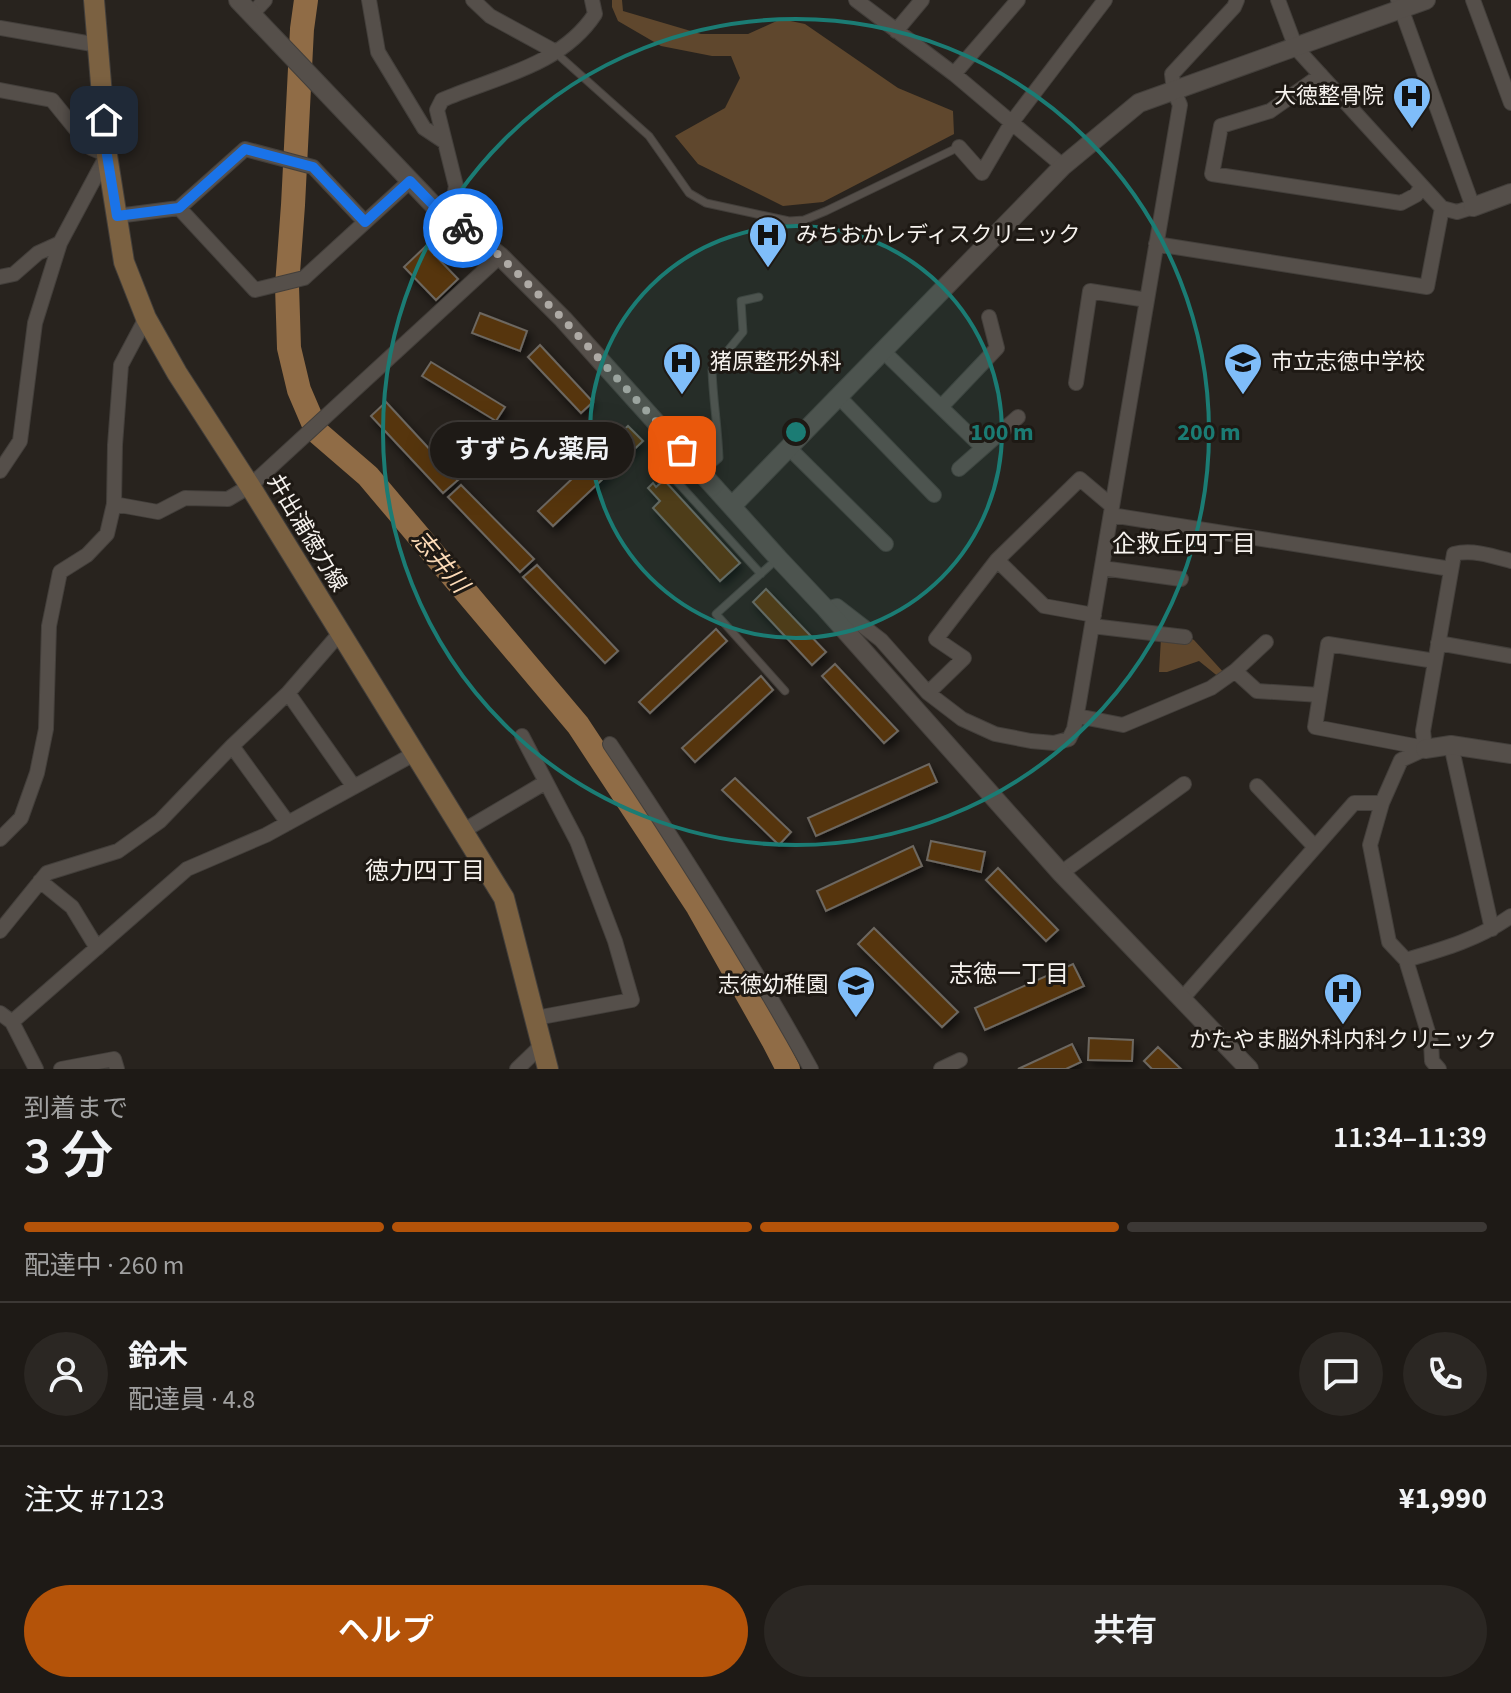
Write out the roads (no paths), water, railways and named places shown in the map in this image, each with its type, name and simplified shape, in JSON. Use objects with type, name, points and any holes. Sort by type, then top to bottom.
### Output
[{"type":"main road","name":"井出浦徳力線","points":[[94,0],[107,155],[124,262],[146,318],[177,373],[504,898],[548,1069]]},
{"type":"street","points":[[238,0],[258,7],[441,213],[500,256],[563,319],[1061,873],[1249,1069]]},
{"type":"street","points":[[369,0],[378,52],[424,128],[445,142]]},
{"type":"street","points":[[473,0],[490,16],[556,52]]},
{"type":"street","points":[[441,213],[453,202],[456,186],[437,110],[442,100],[540,63],[587,26],[595,14],[592,0]]},
{"type":"street","points":[[856,0],[954,74],[1063,166]]},
{"type":"street","points":[[896,31],[922,0]]},
{"type":"street","points":[[954,74],[1018,0]]},
{"type":"street","points":[[959,147],[982,173],[1012,122],[1105,0]]},
{"type":"street","points":[[826,609],[837,606],[881,640],[928,693],[962,719],[995,734],[1031,741],[1054,743],[1069,739],[1077,716],[1180,105],[1172,74],[1237,0]]},
{"type":"street","points":[[1278,0],[1296,48],[1442,208],[1457,212],[1511,193]]},
{"type":"street","points":[[732,506],[1063,166],[1139,103],[1296,48],[1400,5],[1426,0]]},
{"type":"street","points":[[1473,0],[1511,103]]},
{"type":"street","points":[[1400,5],[1473,207]]},
{"type":"street","points":[[0,28],[98,45]]},
{"type":"street","points":[[1321,75],[1270,111],[1221,126],[1212,174],[1401,203],[1416,195],[1422,186]]},
{"type":"street","points":[[0,90],[52,100],[91,148],[107,155],[60,243],[35,323],[20,441],[0,471]]},
{"type":"street","points":[[117,216],[179,208],[245,149],[313,167],[365,222]]},
{"type":"street","points":[[179,208],[255,290],[304,278],[410,181]]},
{"type":"street","points":[[1156,244],[1427,287],[1442,208]]},
{"type":"street","points":[[0,277],[14,274],[38,253],[60,243]]},
{"type":"street","points":[[114,504],[158,512],[185,498],[228,499],[250,486],[500,256]]},
{"type":"street","points":[[1076,383],[1090,291],[1147,300]]},
{"type":"street","points":[[941,407],[997,348],[989,317]]},
{"type":"street","points":[[0,839],[21,818],[37,773],[46,729],[49,626],[60,572],[87,555],[107,534],[114,504],[121,365],[146,318]]},
{"type":"street","points":[[883,351],[983,448]]},
{"type":"street","points":[[839,397],[934,495]]},
{"type":"street","points":[[959,469],[1018,417]]},
{"type":"street","points":[[789,448],[886,544]]},
{"type":"street","points":[[928,693],[964,658],[936,639],[997,560],[1080,479],[1111,510],[1451,569]]},
{"type":"street","points":[[1425,749],[1423,731],[1454,554],[1475,552],[1511,561]]},
{"type":"street","points":[[997,560],[1044,606],[1093,621],[1185,637]]},
{"type":"street","points":[[1102,568],[1181,579]]},
{"type":"street","points":[[0,931],[47,873],[118,851],[160,821],[288,693],[340,633]]},
{"type":"street","points":[[1077,716],[1123,725],[1211,688],[1266,642]]},
{"type":"street","points":[[1438,643],[1511,656]]},
{"type":"street","points":[[1425,749],[1315,727],[1328,644],[1435,661]]},
{"type":"street","points":[[1235,671],[1257,691],[1320,695]]},
{"type":"street","points":[[288,693],[354,787]]},
{"type":"street","points":[[522,736],[577,841],[615,941],[632,1000],[536,1018]]},
{"type":"street","points":[[610,744],[679,847],[774,1001],[811,1069]]},
{"type":"street","points":[[1451,745],[1492,929]]},
{"type":"street","points":[[1431,1066],[1431,1042],[1406,960],[1389,942],[1370,845],[1382,803],[1401,760],[1425,749],[1451,745],[1511,754]]},
{"type":"street","points":[[232,746],[288,823]]},
{"type":"street","points":[[36,1069],[6,1018],[97,948],[187,869],[241,847],[414,754]]},
{"type":"street","points":[[463,831],[546,782]]},
{"type":"street","points":[[1061,873],[1184,784]]},
{"type":"street","points":[[1257,786],[1315,847]]},
{"type":"street","points":[[1181,1000],[1354,803],[1382,803]]},
{"type":"street","points":[[40,881],[72,907],[97,948]]},
{"type":"street","points":[[1406,960],[1459,945],[1511,916]]},
{"type":"street","points":[[517,1069],[542,1045]]},
{"type":"street","points":[[61,1069],[114,1059],[117,1069]]},
{"type":"street","points":[[941,1069],[960,1060]]},
{"type":"lane","points":[[556,52],[649,136],[689,193],[706,203],[742,212],[789,221],[804,220],[959,147]]},
{"type":"lane","points":[[702,472],[719,458],[712,370],[743,332],[741,301],[759,297]]},
{"type":"lane","points":[[671,475],[761,574]]},
{"type":"lane","points":[[778,558],[716,614],[785,691]]},
{"type":"waterway","name":"志井川","points":[[306,0],[287,286],[289,348],[299,390],[317,432],[368,476],[578,725],[698,907],[788,1069]]},
{"type":"place","name":"大徳整骨院","points":[[1412,130]]},
{"type":"place","name":"みちおかレディスクリニック","points":[[768,269]]},
{"type":"place","name":"猪原整形外科","points":[[682,396]]},
{"type":"place","name":"市立志徳中学校","points":[[1243,396]]},
{"type":"place","name":"すずらん薬局","points":[[682,450]]},
{"type":"place","name":"志徳幼稚園","points":[[856,1019]]},
{"type":"place","name":"かたやま脳外科内科クリニック","points":[[1343,1026]]},
{"type":"district","name":"企救丘四丁目","points":[[1184,544]]},
{"type":"district","name":"徳力四丁目","points":[[425,871]]},
{"type":"district","name":"志徳一丁目","points":[[1009,974]]}]
